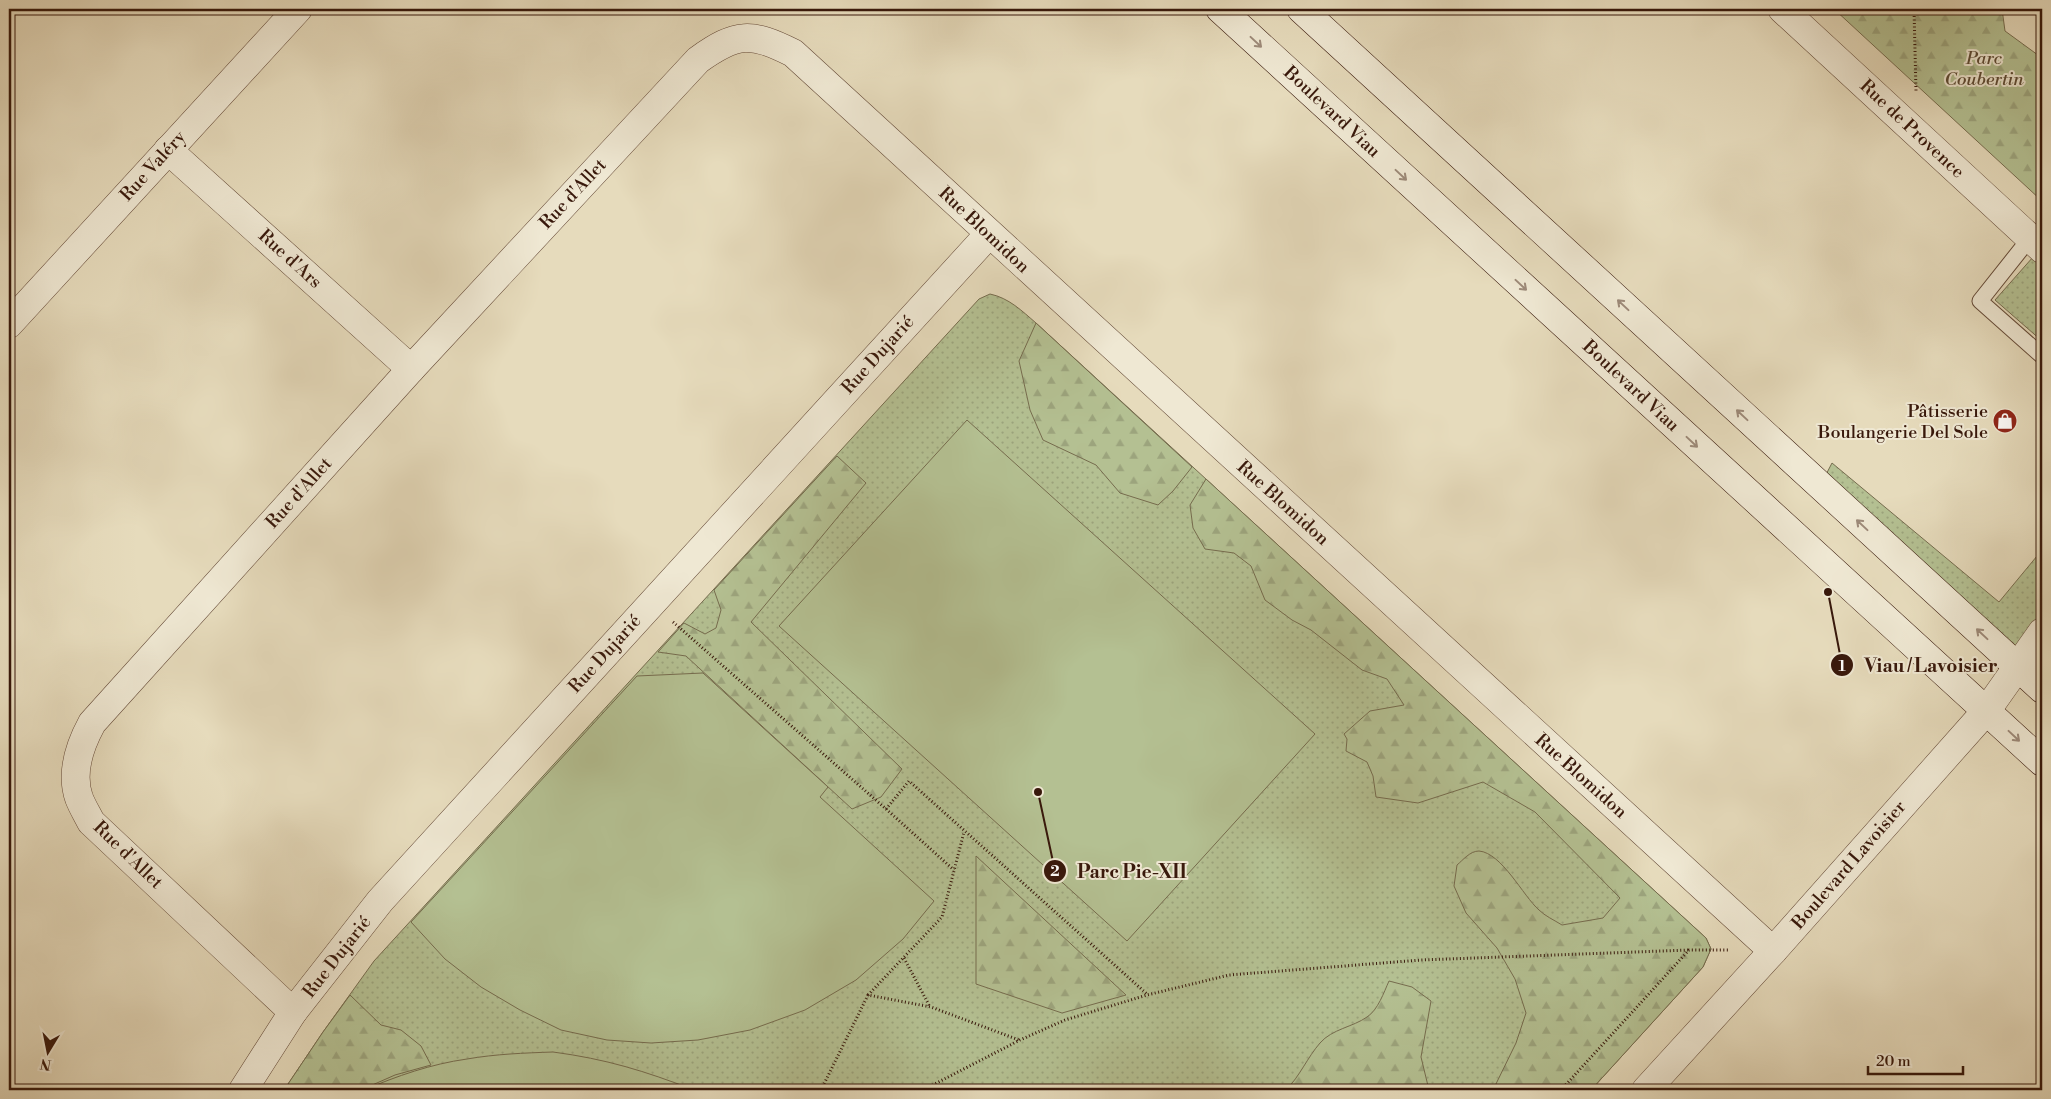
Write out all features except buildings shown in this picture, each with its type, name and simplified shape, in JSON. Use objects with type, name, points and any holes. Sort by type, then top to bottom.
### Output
[{"type":"street","name":"Rue Valéry","points":[[9,324],[298,9]]},
{"type":"street","name":"Boulevard Viau","points":[[1220,9],[2042,762]]},
{"type":"street","points":[[1301,9],[2042,689]]},
{"type":"street","name":"Rue de Provence","points":[[1782,9],[2036,243]]},
{"type":"street","name":"Rue d'Allet","points":[[293,1012],[91,822],[78,797],[76,771],[80,746],[92,723],[411,369],[698,60],[719,45],[745,37],[771,42],[794,53]]},
{"type":"street","name":"Rue Blomidon","points":[[794,53],[988,234],[1773,951]]},
{"type":"street","name":"Rue d'Ars","points":[[168,150],[411,369]]},
{"type":"street","name":"Rue Dujarié","points":[[242,1090],[293,1012],[380,901],[988,234]]},
{"type":"street","name":"Boulevard Lavoisier","points":[[1646,1090],[1773,951],[1986,710],[2042,632]]},
{"type":"lane","points":[[2036,243],[1980,301],[2042,356]]},
{"type":"path","points":[[1914,9],[1918,134]]},
{"type":"path","points":[[651,603],[954,870]]},
{"type":"path","points":[[886,809],[909,781],[1147,995]]},
{"type":"path","points":[[821,1090],[868,995],[942,917],[964,832]]},
{"type":"path","points":[[1561,1090],[1689,950]]},
{"type":"path","points":[[923,1090],[1020,1040],[1065,1020],[1147,995],[1229,975],[1421,960],[1689,950],[1773,951]]},
{"type":"path","points":[[904,958],[931,1008]]},
{"type":"path","points":[[868,995],[931,1008],[1020,1040]]},
{"type":"green space","name":"Parc Coubertin","points":[[1834,9],[2002,9],[2005,31],[2042,58],[2042,201]]},
{"type":"green space","points":[[2042,249],[2042,341],[1995,300]]},
{"type":"green space","points":[[990,294],[1009,302],[1036,323],[1706,938],[1711,949],[1703,967],[1591,1090],[284,1090],[374,961],[979,299]]},
{"type":"green space","points":[[1036,323],[1192,467],[1173,491],[1158,505],[1120,493],[1096,465],[1043,440],[1030,410],[1019,361]]},
{"type":"green space","points":[[967,420],[1315,734],[1127,941],[779,626]]},
{"type":"green space","points":[[837,456],[866,483],[751,622],[902,769],[881,797],[852,809],[686,656],[658,652],[684,623],[705,634],[716,628],[721,610],[714,590]]},
{"type":"green space","points":[[1832,463],[1999,602],[2042,550],[2042,632],[2018,667],[1820,486]]},
{"type":"green space","points":[[1206,479],[1706,938],[1711,949],[1703,967],[1591,1090],[1493,1090],[1516,1043],[1526,1013],[1515,979],[1497,948],[1466,913],[1454,886],[1457,865],[1473,852],[1479,851],[1488,854],[1504,867],[1539,910],[1562,925],[1603,918],[1620,898],[1535,812],[1483,782],[1418,803],[1376,797],[1373,776],[1367,762],[1346,751],[1347,739],[1344,734],[1370,711],[1404,705],[1387,679],[1362,670],[1311,630],[1292,620],[1265,600],[1251,566],[1234,553],[1205,549],[1193,528],[1190,505]]},
{"type":"green space","points":[[703,673],[828,787],[820,797],[934,901],[903,939],[856,980],[805,1010],[750,1030],[698,1040],[651,1043],[607,1040],[561,1030],[520,1010],[481,987],[445,959],[411,922],[637,676]]},
{"type":"green space","points":[[976,856],[1126,995],[1062,1013],[976,984]]},
{"type":"green space","points":[[1389,981],[1412,987],[1431,1001],[1421,1057],[1429,1090],[1286,1090],[1325,1038],[1371,1014]]},
{"type":"green space","points":[[350,995],[381,1025],[401,1030],[421,1046],[431,1065],[395,1075],[361,1090],[284,1090],[323,1032]]},
{"type":"green space","points":[[553,1052],[625,1066],[694,1090],[364,1090],[414,1071],[454,1061],[521,1053]]},
{"type":"place","name":"Pâtisserie Boulangerie Del Sole","points":[[2005,421]]},
{"type":"place","name":"Viau / Lavoisier","points":[[1828,592]]},
{"type":"place","name":"Parc Pie-XII","points":[[1038,792]]}]
